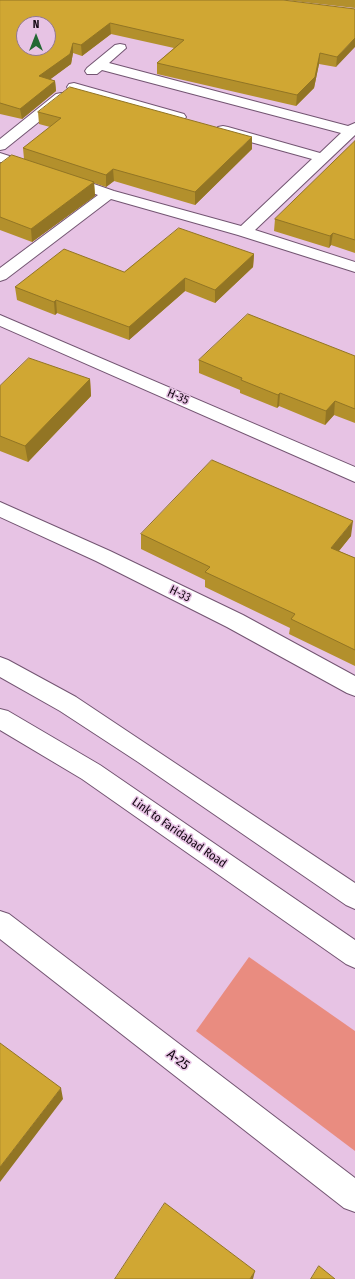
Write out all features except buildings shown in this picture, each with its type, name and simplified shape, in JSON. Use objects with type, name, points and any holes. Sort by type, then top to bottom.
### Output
[{"type":"street","points":[[0,146],[120,48]]},
{"type":"street","points":[[100,65],[353,129]]},
{"type":"street","points":[[74,87],[195,122]]},
{"type":"street","points":[[210,126],[323,158]]},
{"type":"street","points":[[244,232],[353,129]]},
{"type":"street","points":[[0,157],[109,194],[244,232],[355,267]]},
{"type":"street","points":[[0,276],[109,194]]},
{"type":"street","name":"H-35","points":[[0,320],[355,475]]},
{"type":"street","name":"H-33","points":[[0,509],[103,556],[235,621],[355,687]]},
{"type":"street","points":[[0,666],[81,713],[355,896]]},
{"type":"street","name":"Link to Faridabad Road","points":[[0,718],[91,772],[355,955]]},
{"type":"street","name":"A-25","points":[[0,923],[355,1197]]},
{"type":"shaded area","points":[[249,957],[355,1031],[355,1151],[196,1031]]}]
